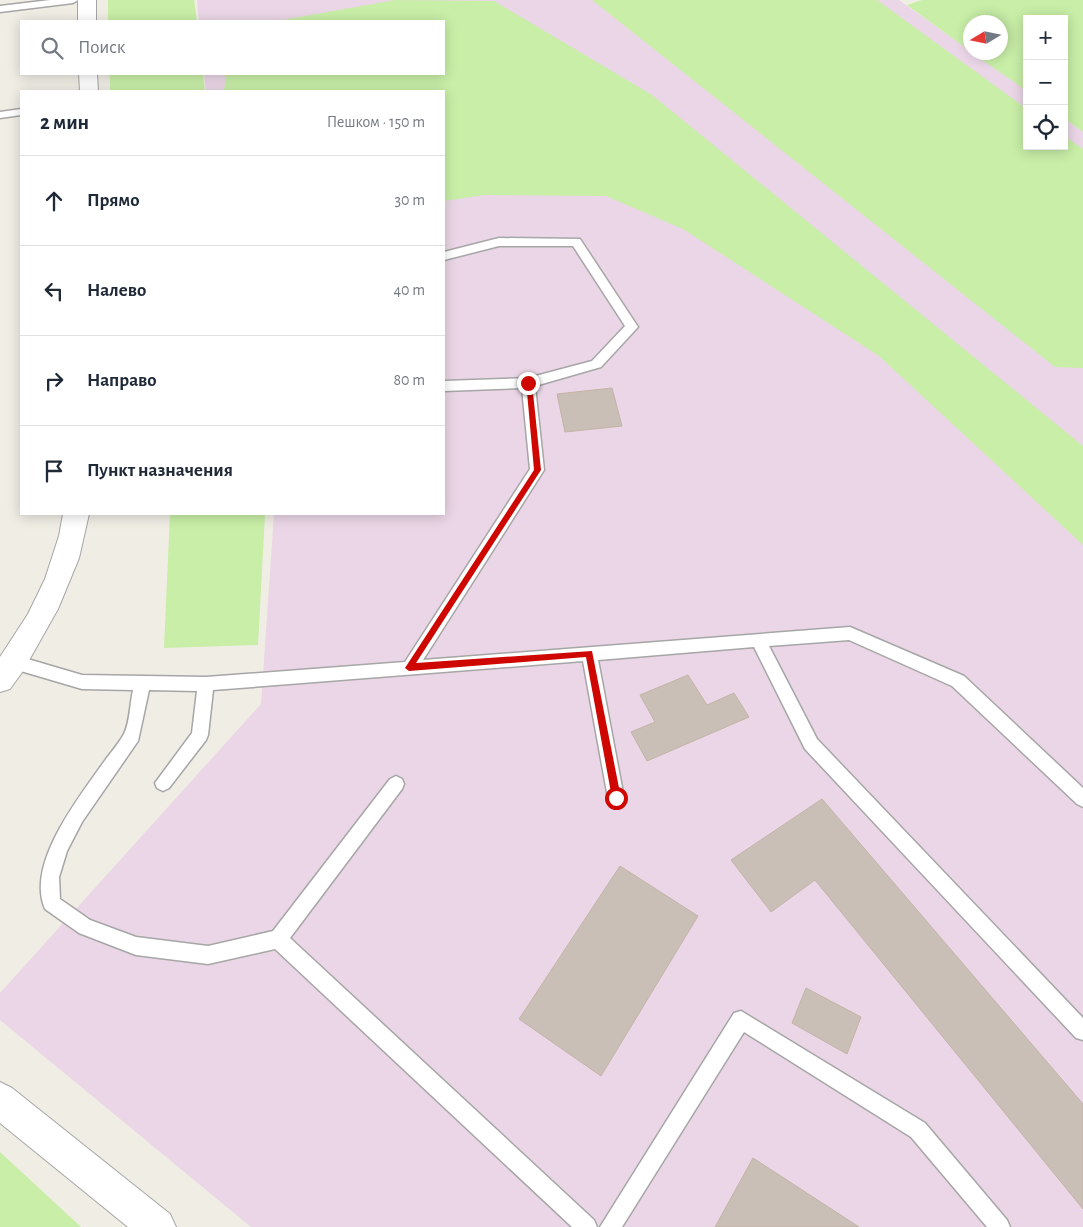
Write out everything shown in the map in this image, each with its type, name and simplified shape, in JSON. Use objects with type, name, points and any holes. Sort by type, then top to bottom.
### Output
[{"type":"street","points":[[87,0],[87,20]]},
{"type":"street","points":[[88,75],[89,90]]},
{"type":"street","points":[[7,671],[51,597],[74,532],[76,515]]},
{"type":"street","points":[[0,1100],[158,1227]]},
{"type":"lane","points":[[0,9],[72,0]]},
{"type":"lane","points":[[0,115],[20,112]]},
{"type":"lane","points":[[445,256],[499,242],[576,242],[632,327],[596,364],[528,383],[445,386]]},
{"type":"lane","points":[[409,668],[537,470],[528,383]]},
{"type":"lane","points":[[7,671],[82,682],[206,684],[850,633],[958,681],[1083,799]]},
{"type":"lane","points":[[758,640],[811,744],[1083,1031]]},
{"type":"lane","points":[[589,654],[616,798]]},
{"type":"lane","points":[[142,684],[132,736],[76,816],[58,850],[50,877],[51,903],[85,926],[136,946],[208,955],[278,939],[396,784]]},
{"type":"lane","points":[[163,783],[200,735],[206,684]]},
{"type":"lane","points":[[278,939],[587,1227]]},
{"type":"lane","points":[[610,1227],[740,1020],[918,1130],[1000,1227]]},
{"type":"shaded area","points":[[197,0],[899,0],[963,46],[963,60],[983,60],[1023,88],[1023,150],[1068,150],[1068,121],[1083,132],[1083,1227],[251,1227],[0,1020],[0,993],[261,704],[274,515],[445,515],[445,90],[206,90],[204,75],[445,75],[445,20],[199,20]]},
{"type":"green space","points":[[108,0],[194,0],[197,20],[108,20]]},
{"type":"green space","points":[[395,0],[494,1],[652,95],[1083,446],[1083,545],[879,356],[683,229],[606,196],[485,195],[445,201],[445,90],[224,90],[226,75],[445,75],[445,20],[283,20]]},
{"type":"green space","points":[[592,0],[877,0],[1023,106],[1023,150],[1068,150],[1068,139],[1083,149],[1083,368],[1055,367]]},
{"type":"green space","points":[[922,0],[1083,0],[1083,132],[1068,121],[1068,15],[1023,15],[1023,88],[982,60],[1008,60],[1008,15],[963,15],[963,46],[907,5]]},
{"type":"green space","points":[[110,75],[203,75],[205,90],[110,90]]},
{"type":"green space","points":[[170,515],[265,515],[258,645],[164,648]]},
{"type":"green space","points":[[0,1152],[81,1227],[0,1227]]},
{"type":"building","points":[[612,388],[622,426],[565,432],[557,394]]},
{"type":"building","points":[[688,675],[707,705],[734,693],[749,717],[647,761],[631,732],[655,722],[640,695]]},
{"type":"building","points":[[822,799],[1083,1104],[1083,1209],[815,880],[771,912],[731,860]]},
{"type":"building","points":[[620,866],[698,916],[601,1076],[519,1019]]},
{"type":"building","points":[[806,988],[861,1017],[847,1054],[792,1023]]},
{"type":"building","points":[[753,1158],[859,1227],[715,1227]]},
{"type":"route","points":[[528,383],[537,470],[409,668],[589,654],[616,798]]}]
